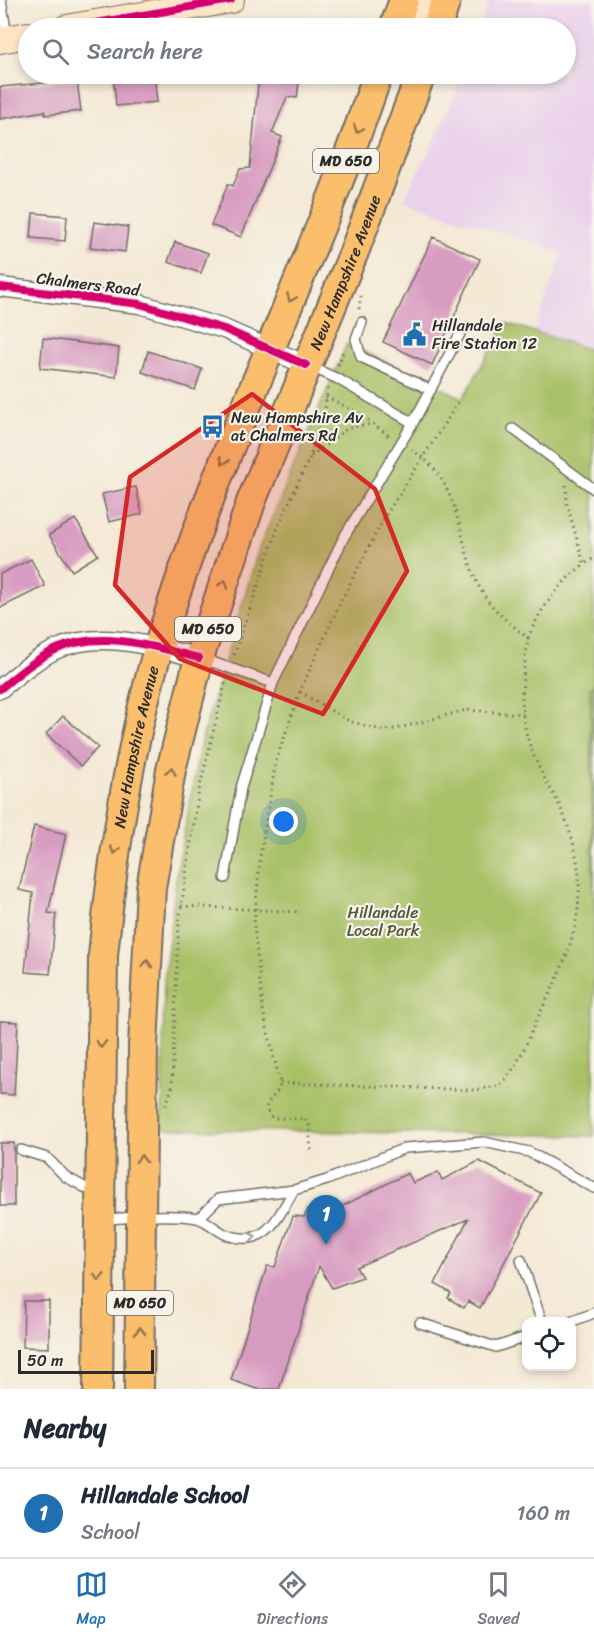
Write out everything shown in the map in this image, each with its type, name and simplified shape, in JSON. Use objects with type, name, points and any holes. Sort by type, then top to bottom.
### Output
[{"type":"main road","points":[[398,18],[404,0]]},
{"type":"main road","name":"New Hampshire Avenue","points":[[98,1389],[103,956],[110,887],[139,718],[193,542],[374,84]]},
{"type":"main road","name":"New Hampshire Avenue","points":[[139,1389],[142,1046],[151,888],[171,770],[199,658],[251,502],[354,252],[417,84]]},
{"type":"street","points":[[125,18],[231,0]]},
{"type":"street","points":[[404,0],[442,14]]},
{"type":"street","name":"Chalmers Road","points":[[0,287],[140,304],[224,330],[306,365]]},
{"type":"street","points":[[0,689],[57,649],[93,640],[126,641],[199,658]]},
{"type":"lane","points":[[1,0],[12,38]]},
{"type":"lane","points":[[362,322],[356,339],[361,357],[431,390]]},
{"type":"lane","points":[[225,878],[241,788],[273,683],[344,537],[413,423],[460,334]]},
{"type":"lane","points":[[306,365],[333,376],[413,423]]},
{"type":"lane","points":[[513,429],[594,489]]},
{"type":"lane","points":[[199,658],[273,683]]},
{"type":"lane","points":[[199,1218],[218,1199],[294,1190],[327,1180],[405,1148],[484,1142],[529,1152],[594,1188]]},
{"type":"lane","points":[[21,1150],[47,1158],[100,1207],[141,1218],[199,1218],[225,1233],[245,1239],[262,1234],[273,1225],[294,1190]]},
{"type":"lane","points":[[521,1260],[540,1317]]},
{"type":"lane","points":[[576,1320],[594,1313]]},
{"type":"lane","points":[[420,1323],[496,1347],[522,1337]]},
{"type":"path","points":[[356,290],[362,297],[358,311]]},
{"type":"path","points":[[234,655],[279,524],[310,457],[324,415],[326,397],[345,348],[345,340]]},
{"type":"path","points":[[326,397],[351,408],[424,457],[436,469],[458,514],[472,567],[483,592],[499,614],[528,638]]},
{"type":"path","points":[[312,1150],[309,1125],[305,1119],[274,1118],[267,1113],[267,1106],[278,1092],[280,1083],[263,1011],[258,972],[255,910],[260,856],[276,761],[300,691],[340,603],[379,528],[459,401]]},
{"type":"path","points":[[310,457],[348,428],[372,424]]},
{"type":"path","points":[[573,473],[565,492],[584,564]]},
{"type":"path","points":[[280,1083],[475,1090],[492,1089],[506,1079],[573,947],[583,906],[584,878],[579,852],[562,811],[540,772],[523,714],[528,638],[550,598],[584,564],[594,558]]},
{"type":"path","points":[[163,1112],[172,1088],[181,906],[199,789],[227,678]]},
{"type":"path","points":[[300,691],[312,696],[349,721],[381,730],[396,729],[466,710],[523,714]]},
{"type":"path","points":[[181,906],[301,912]]},
{"type":"highlighted area","points":[[252,394],[375,489],[407,571],[323,714],[180,659],[115,585],[130,477]]},
{"type":"shaded area","points":[[490,0],[594,0],[594,351],[534,332],[562,253],[403,200],[437,136],[459,84],[576,84],[576,18],[483,18]]},
{"type":"green space","name":"Hillandale Local Park","points":[[506,323],[594,351],[594,1136],[162,1129],[164,980],[177,872],[200,745],[259,548],[347,344],[463,398]]},
{"type":"green space","points":[[594,685],[594,912],[590,688]]},
{"type":"building","points":[[78,84],[81,111],[45,115],[45,111],[0,119],[0,87]]},
{"type":"building","points":[[114,84],[155,84],[157,102],[116,106]]},
{"type":"building","points":[[258,84],[299,84],[297,98],[287,97],[272,133],[282,137],[241,237],[211,225],[228,184],[233,186],[240,169],[250,168]]},
{"type":"building","points":[[33,213],[67,216],[65,241],[31,238]]},
{"type":"building","points":[[94,222],[128,227],[125,252],[90,247]]},
{"type":"building","points":[[433,237],[480,259],[432,365],[383,342]]},
{"type":"building","points":[[175,242],[208,253],[201,273],[168,262]]},
{"type":"building","points":[[43,338],[119,348],[116,377],[40,368]]},
{"type":"building","points":[[148,351],[202,369],[195,390],[142,372]]},
{"type":"building","points":[[136,487],[142,514],[109,522],[102,494]]},
{"type":"building","points":[[75,519],[98,555],[72,571],[49,535]]},
{"type":"building","points":[[31,559],[45,586],[0,608],[0,574]]},
{"type":"building","points":[[63,716],[98,747],[81,766],[46,734]]},
{"type":"building","points":[[34,826],[66,834],[48,913],[56,914],[50,974],[25,972],[33,893],[19,890]]},
{"type":"building","points":[[0,1021],[18,1022],[14,1095],[0,1094]]},
{"type":"building","points":[[0,1143],[14,1143],[14,1206],[0,1206]]},
{"type":"building","points":[[479,1161],[541,1193],[480,1308],[468,1301],[464,1308],[448,1298],[451,1293],[435,1284],[468,1219],[356,1267],[362,1277],[332,1288],[319,1266],[279,1389],[257,1389],[231,1380],[267,1266],[275,1267],[293,1216],[304,1217],[308,1209],[327,1214],[408,1173],[413,1183],[438,1172],[442,1180]]},
{"type":"building","points":[[24,1301],[49,1301],[49,1348],[23,1347]]},
{"type":"cycle path","points":[[125,18],[231,0]]},
{"type":"cycle path","points":[[0,287],[140,304],[224,329],[306,365]]},
{"type":"cycle path","points":[[0,689],[27,667],[57,649],[92,640],[147,645],[199,658]]},
{"type":"place","name":"Hillandale Fire Station 12","points":[[414,334]]},
{"type":"place","name":"New Hampshire Av at Chalmers Rd","points":[[213,426]]},
{"type":"place","name":"Hillandale School","points":[[326,1245]]}]
